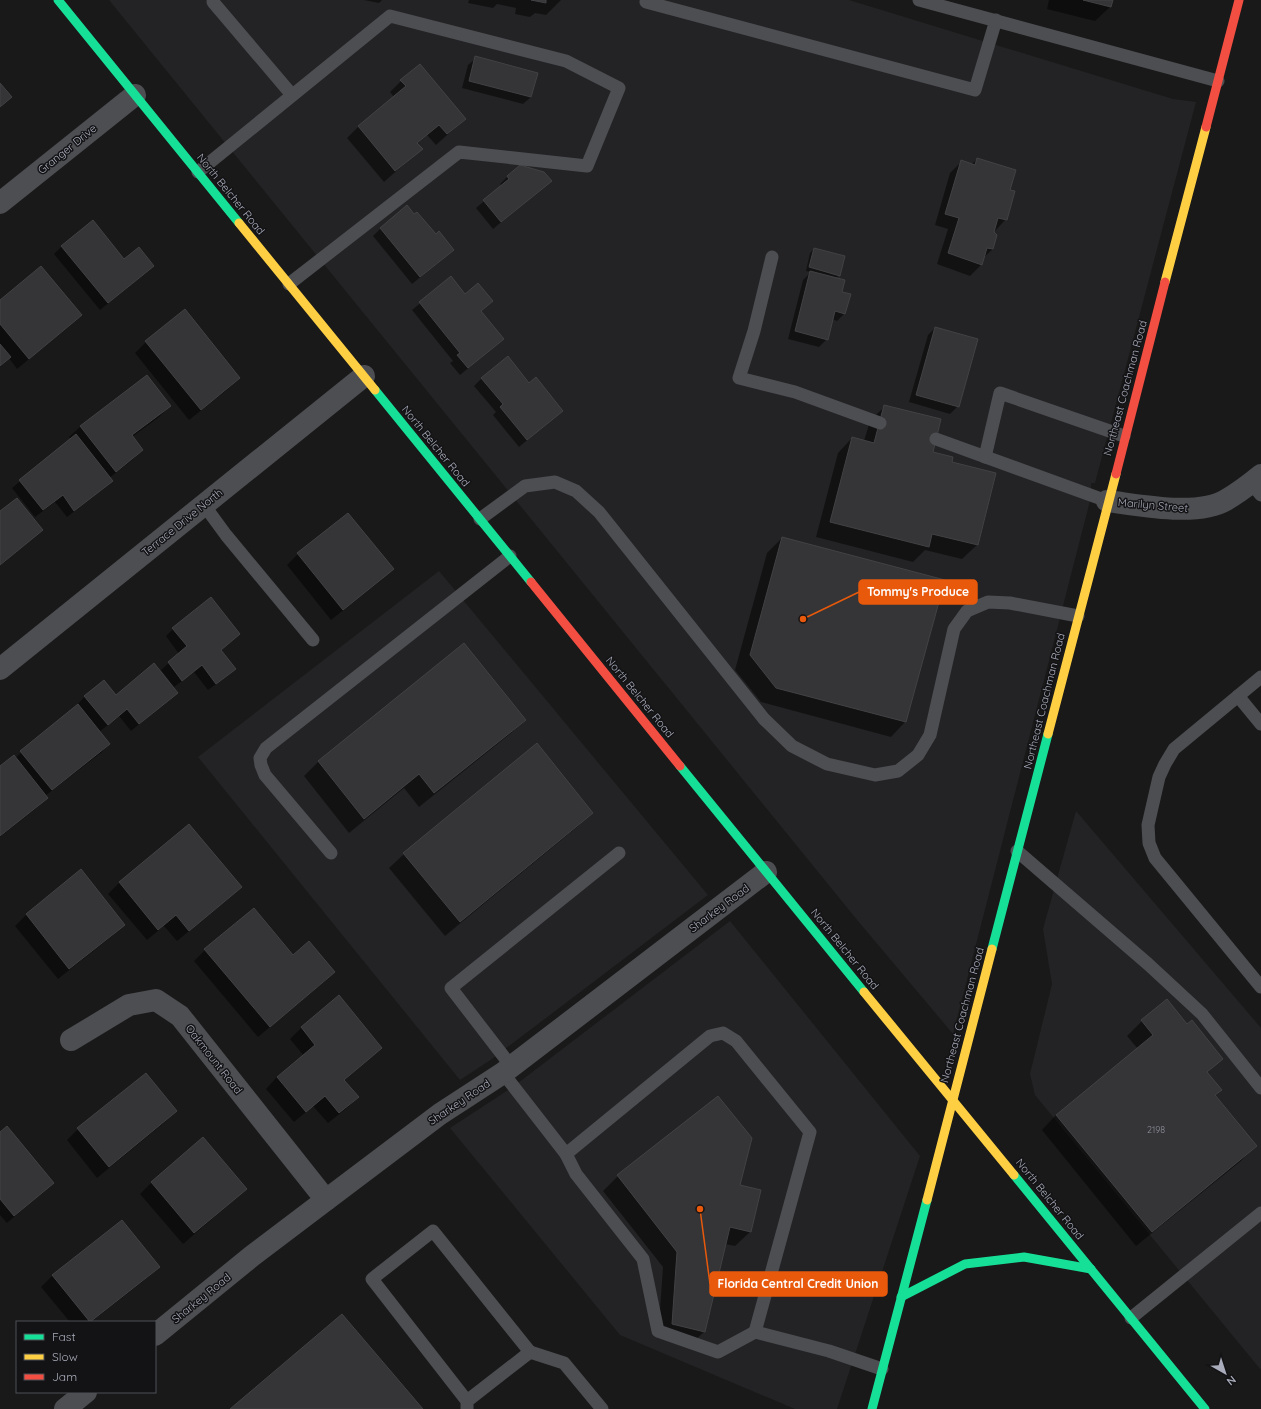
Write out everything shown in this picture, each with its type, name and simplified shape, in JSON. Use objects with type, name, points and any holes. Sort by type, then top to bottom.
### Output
[{"type":"main road","name":"North Belcher Road","points":[[58,0],[766,872],[1205,1409]]},
{"type":"main road","name":"Northeast Coachman Road","points":[[872,1409],[1107,501],[1239,0]]},
{"type":"main road","points":[[901,1297],[965,1264],[1024,1256],[1091,1269]]},
{"type":"street","name":"Granger Drive","points":[[0,203],[135,95]]},
{"type":"street","name":"Terrace Drive North","points":[[0,669],[364,376]]},
{"type":"street","name":"Marilyn Street","points":[[1107,501],[1185,510],[1204,508],[1225,501],[1258,484]]},
{"type":"street","name":"Sharkey Road","points":[[156,1335],[252,1256],[440,1114],[507,1069],[766,872]]},
{"type":"street","name":"Oakmount Road","points":[[71,1040],[129,1005],[156,1000],[180,1016],[326,1200]]},
{"type":"street","points":[[65,1409],[85,1393]]},
{"type":"lane","points":[[647,0],[646,2],[975,90],[996,20]]},
{"type":"lane","points":[[919,0],[1218,81]]},
{"type":"lane","points":[[213,2],[292,95]]},
{"type":"lane","points":[[198,172],[390,16],[566,61],[618,88],[587,166],[459,152],[289,284]]},
{"type":"lane","points":[[772,257],[754,331],[739,378],[795,392],[880,423]]},
{"type":"lane","points":[[985,457],[1000,393],[1124,436]]},
{"type":"lane","points":[[936,439],[1107,501]]},
{"type":"lane","points":[[480,519],[525,486],[555,482],[576,491],[599,512],[764,719],[792,746],[827,764],[875,775],[898,771],[918,755],[930,735],[954,629],[968,611],[988,602],[1010,603],[1078,616]]},
{"type":"lane","points":[[204,505],[226,535],[313,640]]},
{"type":"lane","points":[[331,853],[265,775],[260,758],[266,748],[510,556]]},
{"type":"lane","points":[[1261,677],[1174,749],[1159,777],[1148,825],[1148,843],[1155,858],[1261,987]]},
{"type":"lane","points":[[1238,696],[1261,724]]},
{"type":"lane","points":[[1017,851],[1148,964],[1202,1014],[1261,1088]]},
{"type":"lane","points":[[619,852],[451,988],[566,1154],[576,1174],[643,1258],[658,1331],[718,1352],[755,1332],[882,1368]]},
{"type":"lane","points":[[566,1154],[710,1036],[723,1033],[736,1041],[810,1132],[755,1332]]},
{"type":"lane","points":[[1131,1318],[1261,1213]]},
{"type":"lane","points":[[530,1352],[467,1405],[372,1279],[433,1231],[530,1352],[564,1363],[602,1409]]},
{"type":"shaded area","points":[[109,0],[849,0],[1173,99],[1196,102],[1095,483],[1091,483],[1091,497],[953,1034],[858,921]]},
{"type":"shaded area","points":[[439,571],[708,895],[492,1059],[460,1080],[198,757]]},
{"type":"shaded area","points":[[1076,811],[1261,1028],[1261,1370],[1035,1095],[1030,1074],[1052,984],[1043,929]]},
{"type":"shaded area","points":[[730,921],[920,1156],[837,1409],[795,1409],[620,1335],[450,1128],[514,1086]]},
{"type":"building","points":[[531,0],[546,0],[546,3]]},
{"type":"building","points":[[1083,0],[1113,0],[1111,7]]},
{"type":"building","points":[[475,56],[538,73],[531,97],[469,81]]},
{"type":"building","points":[[420,64],[466,119],[447,134],[439,125],[417,143],[423,149],[395,171],[358,126],[406,86],[400,80]]},
{"type":"building","points":[[0,83],[12,97],[0,107]]},
{"type":"building","points":[[977,158],[1016,170],[1010,190],[1015,191],[1007,220],[998,218],[994,232],[997,235],[993,249],[987,248],[982,265],[948,253],[959,218],[945,214],[961,160],[975,165]]},
{"type":"building","points":[[520,165],[544,172],[552,181],[501,222],[483,200],[509,179],[507,176]]},
{"type":"building","points":[[407,205],[414,214],[417,212],[436,234],[439,231],[454,250],[420,277],[380,228]]},
{"type":"building","points":[[93,220],[124,259],[139,247],[154,266],[108,303],[61,246]]},
{"type":"building","points":[[814,248],[845,256],[840,276],[809,267]]},
{"type":"building","points":[[41,266],[82,315],[29,359],[0,324],[0,300]]},
{"type":"building","points":[[810,271],[845,280],[842,292],[851,294],[845,314],[835,311],[828,340],[795,331]]},
{"type":"building","points":[[451,276],[465,294],[478,283],[493,301],[481,311],[504,339],[468,368],[457,355],[460,353],[419,302]]},
{"type":"building","points":[[185,309],[240,378],[201,410],[145,341]]},
{"type":"building","points":[[935,327],[978,339],[959,407],[916,395]]},
{"type":"building","points":[[0,344],[11,357],[0,366]]},
{"type":"building","points":[[508,356],[529,383],[536,377],[563,411],[527,440],[500,407],[503,404],[481,378]]},
{"type":"building","points":[[147,375],[171,406],[132,435],[143,450],[116,472],[80,426]]},
{"type":"building","points":[[884,405],[941,419],[933,452],[953,457],[952,462],[996,473],[978,545],[932,534],[929,547],[830,522],[852,437],[874,443]]},
{"type":"building","points":[[76,434],[113,481],[74,511],[63,495],[43,510],[19,480]]},
{"type":"building","points":[[17,498],[43,530],[0,565],[0,511]]},
{"type":"building","points":[[348,513],[394,569],[343,610],[297,553]]},
{"type":"building","points":[[782,537],[945,580],[906,722],[776,688],[750,655]]},
{"type":"building","points":[[211,597],[240,634],[221,650],[236,669],[216,684],[202,665],[182,681],[168,662],[187,646],[172,628]]},
{"type":"building","points":[[464,643],[526,720],[434,793],[419,774],[364,819],[318,761]]},
{"type":"building","points":[[154,663],[178,693],[139,724],[127,709],[108,725],[84,696],[104,680],[116,695]]},
{"type":"building","points":[[78,704],[110,744],[52,790],[20,751]]},
{"type":"building","points":[[537,743],[593,813],[460,922],[403,853]]},
{"type":"building","points":[[14,755],[48,798],[0,836],[0,766]]},
{"type":"building","points":[[189,824],[242,887],[189,931],[176,915],[158,930],[119,882]]},
{"type":"building","points":[[81,869],[125,925],[69,969],[26,914]]},
{"type":"building","points":[[254,908],[293,955],[309,941],[335,972],[270,1027],[204,949]]},
{"type":"building","points":[[339,995],[382,1048],[344,1080],[359,1097],[339,1113],[325,1096],[306,1112],[277,1077],[315,1045],[301,1027]]},
{"type":"building","points":[[1167,999],[1187,1024],[1192,1020],[1223,1059],[1207,1072],[1222,1090],[1215,1095],[1257,1146],[1152,1232],[1056,1115],[1153,1035],[1141,1020]]},
{"type":"building","points":[[146,1073],[177,1111],[109,1167],[77,1128]]},
{"type":"building","points":[[718,1096],[752,1138],[740,1185],[761,1190],[751,1232],[730,1227],[705,1332],[672,1324],[677,1252],[617,1175]]},
{"type":"building","points":[[7,1126],[54,1183],[14,1216],[0,1199],[0,1132]]},
{"type":"building","points":[[203,1137],[247,1189],[194,1233],[151,1182]]},
{"type":"building","points":[[122,1220],[160,1267],[91,1321],[89,1321],[52,1275]]},
{"type":"building","points":[[342,1314],[423,1409],[230,1409]]},
{"type":"traffic: fast","points":[[58,0],[239,223]]},
{"type":"traffic: fast","points":[[375,390],[531,582]]},
{"type":"traffic: fast","points":[[992,949],[1048,734]]},
{"type":"traffic: fast","points":[[680,766],[864,992]]},
{"type":"traffic: fast","points":[[1014,1175],[1205,1409]]},
{"type":"traffic: fast","points":[[872,1409],[927,1200]]},
{"type":"traffic: fast","points":[[901,1297],[965,1264],[1024,1257],[1091,1269]]},
{"type":"traffic: slow","points":[[1165,282],[1206,127]]},
{"type":"traffic: slow","points":[[239,223],[375,390]]},
{"type":"traffic: slow","points":[[1048,734],[1116,474]]},
{"type":"traffic: slow","points":[[927,1200],[992,949]]},
{"type":"traffic: slow","points":[[864,992],[1014,1175]]},
{"type":"traffic: jam","points":[[1206,127],[1239,0]]},
{"type":"traffic: jam","points":[[1116,474],[1165,282]]},
{"type":"traffic: jam","points":[[531,582],[680,766]]},
{"type":"place","name":"Tommy's Produce","points":[[803,619]]},
{"type":"place","name":"Florida Central Credit Union","points":[[700,1209]]}]
